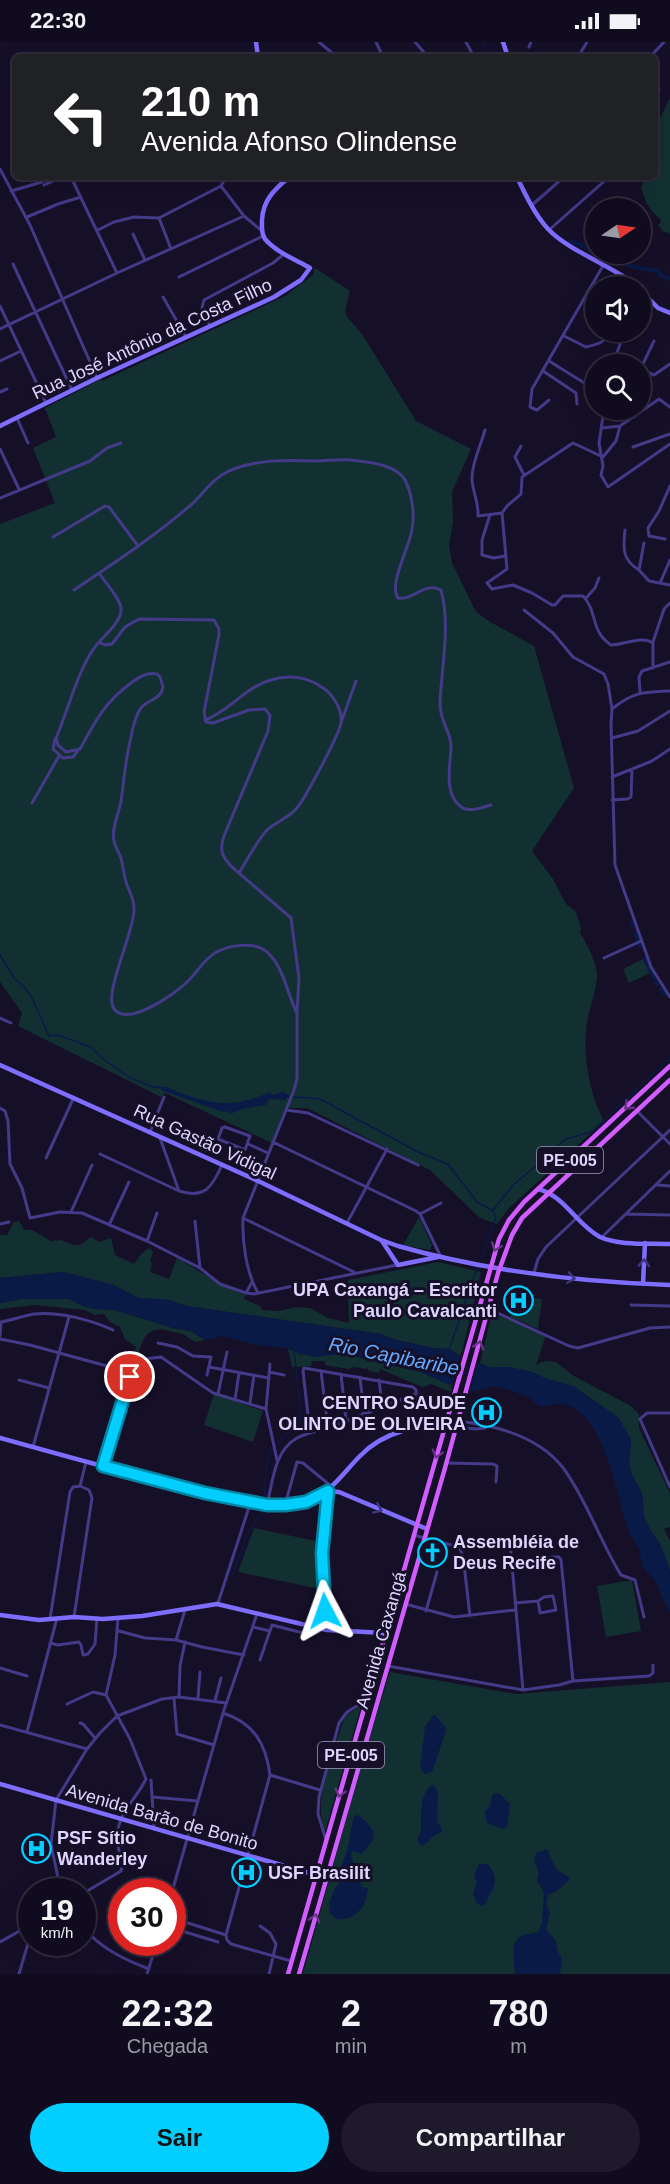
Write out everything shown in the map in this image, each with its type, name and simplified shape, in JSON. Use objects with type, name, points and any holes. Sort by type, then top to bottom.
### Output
[{"type":"main road","name":"PE-005","points":[[489,1267],[508,1220],[670,1066]]},
{"type":"main road","name":"PE-005","points":[[488,1311],[499,1269],[512,1235],[522,1218],[670,1080]]},
{"type":"main road","name":"Avenida Caxangá","points":[[288,1974],[489,1267]]},
{"type":"main road","name":"Avenida Caxangá","points":[[299,1974],[488,1311]]},
{"type":"street","points":[[319,42],[333,54]]},
{"type":"street","points":[[415,42],[425,54]]},
{"type":"street","points":[[653,54],[664,42]]},
{"type":"street","points":[[0,169],[26,217],[97,378]]},
{"type":"street","points":[[11,191],[54,180]]},
{"type":"street","points":[[72,180],[117,273]]},
{"type":"street","points":[[98,231],[114,222],[134,217],[159,218],[221,186],[224,180]]},
{"type":"street","points":[[263,233],[262,216],[267,199],[286,180]]},
{"type":"street","points":[[520,180],[532,205],[549,230],[564,242],[585,254]]},
{"type":"street","points":[[532,205],[561,180]]},
{"type":"street","points":[[549,230],[606,180]]},
{"type":"street","points":[[210,327],[201,308],[202,302],[273,263],[285,253],[275,247],[244,216],[221,186]]},
{"type":"street","points":[[26,217],[81,197]]},
{"type":"street","points":[[0,329],[244,216]]},
{"type":"street","points":[[159,218],[171,249]]},
{"type":"street","points":[[179,277],[263,233]]},
{"type":"street","points":[[133,234],[145,261]]},
{"type":"street","name":"Rua José Antônio da Costa Filho","points":[[0,426],[97,378],[284,292],[301,280],[310,268],[285,253]]},
{"type":"street","points":[[13,264],[37,311],[72,390]]},
{"type":"street","points":[[596,276],[604,264],[622,276]]},
{"type":"street","points":[[549,400],[535,411],[530,407],[532,389],[585,296]]},
{"type":"street","points":[[163,297],[186,338]]},
{"type":"street","points":[[651,301],[658,308],[670,313]]},
{"type":"street","points":[[0,306],[46,403]]},
{"type":"street","points":[[564,336],[586,347],[602,342]]},
{"type":"street","points":[[648,354],[654,341]]},
{"type":"street","points":[[0,361],[21,351]]},
{"type":"street","points":[[549,361],[585,383]]},
{"type":"street","points":[[651,374],[654,375],[670,364]]},
{"type":"street","points":[[543,371],[576,393],[577,404]]},
{"type":"street","points":[[0,392],[7,389]]},
{"type":"street","points":[[651,405],[659,399],[670,407]]},
{"type":"street","points":[[17,418],[28,443]]},
{"type":"street","points":[[603,420],[599,443],[603,457],[601,477],[608,487],[670,444]]},
{"type":"street","points":[[602,428],[620,426],[629,420]]},
{"type":"street","points":[[603,457],[616,441],[620,426]]},
{"type":"street","points":[[485,430],[474,465],[472,481],[479,504],[478,516],[502,513]]},
{"type":"street","points":[[633,447],[670,434]]},
{"type":"street","points":[[0,498],[90,461],[107,448],[121,443]]},
{"type":"street","points":[[603,457],[573,443],[524,475],[520,484],[521,494],[502,513],[507,568],[487,582],[492,589],[513,585],[552,605],[555,605],[563,596],[578,595],[586,598],[593,612],[594,626],[611,645],[642,639],[653,643]]},
{"type":"street","points":[[521,446],[515,457],[524,475]]},
{"type":"street","points":[[0,449],[19,489]]},
{"type":"street","points":[[74,590],[138,546],[192,503],[219,477],[241,467],[268,460],[343,460],[375,464],[395,470],[406,482],[414,520],[410,541],[395,580],[394,593],[400,599],[436,587],[441,590],[444,603],[444,668],[440,705],[442,720],[451,743],[449,765],[453,799],[460,807],[467,810],[491,805]]},
{"type":"street","points":[[665,538],[647,534],[670,486]]},
{"type":"street","points":[[53,537],[105,506],[109,507],[138,546]]},
{"type":"street","points":[[490,514],[482,540],[482,555],[494,558],[505,556]]},
{"type":"street","points":[[625,530],[624,553],[630,563],[649,581],[670,585]]},
{"type":"street","points":[[639,570],[644,543]]},
{"type":"street","points":[[660,583],[670,560]]},
{"type":"street","points":[[99,573],[121,609],[118,619],[87,659],[53,748],[59,756],[74,757],[112,697],[143,675],[153,673],[160,677],[162,692],[142,706],[136,716],[113,836],[134,908],[121,964],[110,993],[111,1003],[115,1011],[122,1015],[131,1015],[151,1007],[188,982],[217,952],[233,947],[250,946],[260,947],[272,957],[297,1013]]},
{"type":"street","points":[[586,598],[595,588],[599,578]]},
{"type":"street","points":[[653,668],[653,643],[664,609],[670,603]]},
{"type":"street","points":[[524,610],[553,633],[573,657],[596,667],[604,674],[608,684],[612,709],[615,865],[651,967],[670,997]]},
{"type":"street","points":[[99,642],[105,645],[112,644],[125,627],[139,619],[214,620],[219,629],[219,635],[204,712],[205,720],[207,723],[213,723],[261,708],[270,715],[268,731],[221,847],[225,860],[291,918],[299,978],[297,1079],[243,1218],[252,1282],[258,1293]]},
{"type":"street","points":[[640,692],[639,677],[642,671],[670,662]]},
{"type":"street","points":[[205,720],[221,712],[239,697],[263,683],[276,678],[296,677],[308,680],[329,692],[335,701],[341,722]]},
{"type":"street","points":[[239,873],[267,830],[298,808],[334,741],[356,681]]},
{"type":"street","points":[[612,709],[629,696],[640,692],[670,691]]},
{"type":"street","points":[[612,738],[638,731],[670,711]]},
{"type":"street","points":[[56,738],[58,745],[66,752],[80,749]]},
{"type":"street","points":[[612,777],[661,757],[670,749]]},
{"type":"street","points":[[32,803],[59,756]]},
{"type":"street","points":[[612,800],[627,799],[631,796],[632,769]]},
{"type":"street","points":[[604,958],[641,941]]},
{"type":"street","points":[[0,1018],[11,1023]]},
{"type":"street","name":"Rua Gastão Vidigal","points":[[0,1065],[150,1131],[398,1246],[499,1269],[598,1281],[670,1285]]},
{"type":"street","points":[[46,1158],[74,1097]]},
{"type":"street","points":[[150,1131],[164,1097]]},
{"type":"street","points":[[0,1108],[5,1111],[8,1121],[10,1164],[25,1196],[30,1218],[71,1212],[82,1213],[147,1241],[200,1268],[220,1284],[246,1293],[258,1293],[441,1257],[420,1214],[367,1186],[273,1142]]},
{"type":"street","points":[[287,1108],[308,1113],[418,1165]]},
{"type":"street","points":[[637,1110],[670,1144]]},
{"type":"street","points":[[225,1127],[250,1136],[248,1144],[243,1151],[219,1139],[218,1136],[225,1127]]},
{"type":"street","points":[[534,1273],[542,1252],[670,1130]]},
{"type":"street","points":[[159,1136],[179,1191]]},
{"type":"street","points":[[248,1144],[268,1153]]},
{"type":"street","points":[[347,1223],[387,1149]]},
{"type":"street","points":[[100,1154],[179,1191],[195,1194],[206,1190],[212,1184],[222,1164]]},
{"type":"street","points":[[71,1212],[92,1165]]},
{"type":"street","points":[[602,1238],[670,1171]]},
{"type":"street","points":[[109,1225],[129,1182]]},
{"type":"street","points":[[655,1185],[670,1186]]},
{"type":"street","points":[[538,1189],[550,1192],[576,1218],[602,1238],[618,1242],[670,1244]]},
{"type":"street","points":[[420,1214],[441,1203]]},
{"type":"street","points":[[147,1241],[157,1213]]},
{"type":"street","points":[[626,1214],[670,1215]]},
{"type":"street","points":[[243,1218],[355,1273]]},
{"type":"street","points":[[195,1221],[200,1268]]},
{"type":"street","points":[[0,1224],[9,1222]]},
{"type":"street","points":[[381,1240],[398,1264]]},
{"type":"street","points":[[643,1284],[645,1243]]},
{"type":"street","points":[[391,1254],[398,1246]]},
{"type":"street","points":[[246,1293],[252,1282]]},
{"type":"street","points":[[631,1305],[670,1306]]},
{"type":"street","points":[[488,1311],[578,1348],[650,1328],[670,1327]]},
{"type":"street","points":[[103,1466],[130,1377],[128,1371],[0,1338],[1,1322],[35,1314],[69,1317],[97,1323],[113,1330]]},
{"type":"street","points":[[33,1447],[69,1317]]},
{"type":"street","points":[[158,1342],[167,1343],[193,1356],[211,1357],[207,1375]]},
{"type":"street","points":[[218,1394],[227,1352]]},
{"type":"street","points":[[145,1359],[161,1358],[218,1394],[266,1409]]},
{"type":"street","points":[[270,1364],[266,1409],[278,1461]]},
{"type":"street","points":[[209,1367],[269,1378]]},
{"type":"street","points":[[265,1504],[278,1461],[285,1447],[297,1438],[417,1392],[413,1387],[379,1380],[303,1369],[310,1433]]},
{"type":"street","points":[[321,1371],[328,1428]]},
{"type":"street","points":[[269,1372],[284,1375]]},
{"type":"street","points":[[235,1400],[239,1373]]},
{"type":"street","points":[[341,1374],[346,1420]]},
{"type":"street","points":[[250,1403],[254,1375]]},
{"type":"street","points":[[360,1377],[364,1413]]},
{"type":"street","points":[[19,1380],[49,1388]]},
{"type":"street","points":[[379,1380],[382,1405]]},
{"type":"street","points":[[670,1414],[647,1413],[641,1417],[642,1427],[670,1487]]},
{"type":"street","points":[[0,1438],[205,1493],[250,1502],[285,1505],[306,1502],[330,1489],[360,1456],[375,1444],[413,1427],[428,1424],[445,1425],[457,1421],[476,1430],[487,1427],[517,1435],[555,1459],[570,1479],[621,1575],[635,1580],[644,1617]]},
{"type":"street","points":[[80,1486],[86,1462]]},
{"type":"street","points":[[285,1505],[297,1462],[303,1463],[330,1489],[427,1529]]},
{"type":"street","points":[[446,1463],[493,1464],[497,1466],[496,1482]]},
{"type":"street","points":[[339,1479],[339,1492]]},
{"type":"street","points":[[27,1732],[50,1643],[70,1492],[73,1487],[80,1486],[91,1492],[92,1498],[74,1617]]},
{"type":"street","points":[[327,1630],[322,1553],[330,1489]]},
{"type":"street","points":[[217,1604],[250,1502]]},
{"type":"street","points":[[413,1535],[454,1544],[461,1551],[470,1616]]},
{"type":"street","points":[[510,1542],[523,1690]]},
{"type":"street","points":[[512,1566],[552,1557],[559,1557],[563,1564],[573,1681]]},
{"type":"street","points":[[426,1611],[437,1572]]},
{"type":"street","points":[[515,1603],[538,1601],[544,1597],[554,1596],[556,1610],[540,1613],[538,1601]]},
{"type":"street","points":[[0,1615],[39,1620],[74,1617],[118,1618],[217,1604],[327,1630],[386,1633]]},
{"type":"street","points":[[405,1604],[454,1617],[516,1610]]},
{"type":"street","points":[[176,1640],[185,1609]]},
{"type":"street","points":[[176,1878],[226,1703],[257,1614]]},
{"type":"street","points":[[50,1643],[58,1645],[79,1642],[83,1655],[88,1654],[95,1644],[98,1618]]},
{"type":"street","points":[[96,1886],[121,1871],[122,1864],[117,1838],[122,1818],[126,1808],[146,1780],[138,1756],[106,1695],[118,1631],[118,1618]]},
{"type":"street","points":[[260,1660],[272,1625],[307,1634]]},
{"type":"street","points":[[253,1627],[270,1631]]},
{"type":"street","points":[[118,1631],[145,1638],[176,1640],[244,1656]]},
{"type":"street","points":[[179,1696],[180,1666],[185,1642]]},
{"type":"street","points":[[388,1666],[523,1690],[573,1681],[649,1676],[654,1673],[653,1665]]},
{"type":"street","points":[[0,1668],[27,1676]]},
{"type":"street","points":[[198,1698],[200,1672]]},
{"type":"street","points":[[215,1701],[221,1678]]},
{"type":"street","points":[[67,1704],[93,1692],[106,1695]]},
{"type":"street","points":[[58,1878],[51,1844],[56,1800],[95,1738],[117,1716],[153,1701],[179,1696],[226,1703]]},
{"type":"street","points":[[174,1698],[177,1734],[214,1745]]},
{"type":"street","name":"Avenida Caxangá","points":[[326,1841],[318,1814],[320,1790],[339,1723],[347,1712],[366,1700]]},
{"type":"street","points":[[223,1713],[239,1719],[254,1731],[266,1751],[270,1775],[226,1935],[227,1940],[231,1944],[291,1961]]},
{"type":"street","points":[[80,1723],[95,1738]]},
{"type":"street","points":[[0,1725],[87,1749]]},
{"type":"street","points":[[270,1775],[320,1790]]},
{"type":"street","points":[[151,1780],[154,1828]]},
{"type":"street","name":"Avenida Barão de Bonito","points":[[0,1784],[316,1875]]},
{"type":"street","points":[[152,1797],[197,1802]]},
{"type":"street","points":[[218,1942],[185,1932],[182,1924],[188,1923],[226,1935]]},
{"type":"street","points":[[260,1926],[270,1933],[276,1944],[269,1974]]},
{"type":"street","points":[[0,1942],[18,1932]]},
{"type":"street","points":[[96,1941],[115,1955],[149,1969]]},
{"type":"street","points":[[18,1974],[24,1956]]},
{"type":"street","points":[[147,1974],[153,1956]]},
{"type":"green space","points":[[669,99],[670,234],[658,225],[661,223],[660,219],[651,210],[651,198],[645,198],[641,188],[644,180],[658,180],[658,123]]},
{"type":"green space","points":[[315,268],[350,291],[345,311],[347,317],[362,334],[416,421],[471,449],[452,492],[453,522],[449,546],[452,563],[476,612],[534,646],[574,788],[532,851],[553,879],[566,904],[576,912],[580,933],[596,966],[596,983],[585,1042],[592,1090],[604,1121],[509,1208],[497,1224],[480,1218],[430,1170],[307,1108],[285,1108],[272,1143],[165,1093],[161,1097],[18,1026],[22,1013],[0,982],[0,524],[55,503],[33,448],[56,437],[45,408],[101,379],[102,381],[285,296],[313,275]]},
{"type":"green space","points":[[643,959],[650,973],[629,983],[623,969]]},
{"type":"green space","points":[[419,1217],[432,1245],[430,1250],[403,1245]]},
{"type":"green space","points":[[19,1221],[24,1230],[32,1230],[51,1241],[61,1240],[80,1245],[91,1237],[99,1242],[111,1238],[115,1255],[134,1264],[149,1248],[153,1252],[150,1272],[169,1279],[177,1258],[218,1283],[245,1295],[244,1299],[260,1306],[262,1310],[310,1308],[328,1318],[349,1323],[348,1280],[438,1262],[481,1272],[461,1356],[449,1349],[396,1340],[381,1334],[186,1306],[169,1300],[139,1298],[113,1285],[63,1272],[0,1278],[0,1235],[7,1235],[14,1222]]},
{"type":"green space","points":[[522,1296],[542,1299],[538,1329],[510,1317],[514,1299],[521,1300]]},
{"type":"green space","points":[[21,1299],[69,1299],[85,1307],[115,1310],[173,1328],[191,1331],[205,1340],[196,1342],[180,1333],[152,1331],[143,1341],[133,1372],[131,1370],[136,1347],[125,1339],[120,1327],[110,1322],[104,1314],[95,1315],[85,1310],[35,1305],[0,1309],[0,1303]]},
{"type":"green space","points":[[492,1313],[546,1335],[536,1365],[545,1361],[556,1362],[572,1375],[631,1406],[639,1414],[639,1428],[670,1493],[670,1527],[664,1529],[670,1541],[670,1571],[660,1544],[644,1517],[642,1493],[629,1465],[631,1445],[619,1418],[573,1386],[544,1378],[533,1372],[508,1367],[489,1367],[480,1363]]},
{"type":"green space","points":[[288,1349],[315,1357],[340,1354],[355,1356],[418,1371],[453,1386],[451,1392],[431,1384],[422,1387],[380,1369],[379,1373],[369,1371],[367,1367],[366,1369],[354,1367],[349,1369],[325,1365],[325,1361],[312,1361],[311,1366],[292,1367]]},
{"type":"green space","points":[[214,1394],[263,1411],[253,1442],[204,1425]]},
{"type":"green space","points":[[254,1528],[316,1541],[320,1589],[238,1572]]},
{"type":"green space","points":[[632,1580],[641,1631],[606,1637],[597,1586]]},
{"type":"green space","points":[[390,1672],[516,1694],[670,1682],[670,1974],[303,1974],[365,1751]]},
{"type":"green space","points":[[361,1706],[325,1832],[321,1804],[325,1775],[344,1719]]},
{"type":"water","points":[[164,1086],[191,1097],[229,1103],[256,1098],[270,1092],[272,1095],[283,1092],[289,1095],[285,1100],[269,1099],[266,1105],[242,1109],[230,1114],[228,1111],[223,1112],[161,1090]]},
{"type":"water","name":"Rio Capibaribe","points":[[63,1272],[113,1285],[139,1298],[169,1300],[186,1306],[381,1334],[396,1340],[449,1349],[489,1367],[508,1367],[533,1372],[544,1378],[573,1386],[619,1418],[631,1440],[629,1465],[642,1493],[644,1517],[660,1544],[670,1571],[670,1612],[655,1581],[642,1565],[639,1549],[628,1530],[607,1456],[599,1438],[589,1422],[577,1410],[563,1404],[540,1407],[528,1397],[494,1386],[472,1392],[418,1371],[355,1356],[340,1354],[315,1357],[299,1354],[293,1349],[253,1344],[221,1336],[205,1340],[191,1331],[173,1328],[115,1310],[85,1307],[69,1299],[21,1299],[0,1303],[0,1278]]},
{"type":"water","points":[[435,1715],[446,1728],[445,1734],[432,1772],[425,1774],[420,1767],[425,1727]]},
{"type":"water","points":[[433,1784],[438,1792],[437,1821],[442,1830],[421,1846],[417,1840],[421,1829],[422,1803],[426,1792]]},
{"type":"water","points":[[495,1793],[500,1794],[510,1804],[507,1827],[503,1829],[487,1823],[485,1812]]},
{"type":"water","points":[[357,1814],[374,1833],[371,1842],[361,1854],[353,1851],[351,1856],[360,1876],[361,1887],[368,1888],[367,1895],[359,1911],[350,1917],[340,1919],[331,1914],[329,1906],[336,1887],[342,1880],[340,1870],[347,1851],[353,1819]]},
{"type":"water","points":[[547,1849],[557,1870],[569,1877],[569,1880],[557,1891],[548,1895],[546,1904],[550,1912],[546,1929],[556,1941],[557,1950],[562,1959],[560,1974],[515,1974],[513,1954],[517,1940],[522,1936],[539,1931],[542,1923],[544,1893],[537,1880],[539,1872],[534,1861],[536,1853]]},
{"type":"water","points":[[479,1864],[488,1864],[495,1879],[493,1889],[483,1906],[477,1904],[473,1894],[477,1882],[474,1875]]},
{"type":"pier","points":[[461,1352],[479,1359],[469,1394],[451,1388]]},
{"type":"waterway","points":[[484,42],[488,54]]},
{"type":"waterway","points":[[569,242],[577,243],[598,256],[610,260],[637,268],[656,270],[670,279]]},
{"type":"waterway","points":[[636,934],[638,941]]},
{"type":"waterway","points":[[0,955],[14,978],[33,1000],[49,1036],[58,1035],[91,1047],[102,1058],[129,1077],[149,1086],[162,1088]]},
{"type":"waterway","points":[[645,958],[646,962]]},
{"type":"waterway","points":[[648,965],[654,978]]},
{"type":"waterway","points":[[661,989],[665,994]]},
{"type":"waterway","points":[[608,1116],[670,1058]]},
{"type":"waterway","points":[[285,1096],[320,1099],[418,1152],[448,1164],[477,1202],[493,1211],[496,1217],[481,1259]]},
{"type":"waterway","points":[[493,1210],[514,1184],[564,1140],[593,1131],[604,1120]]},
{"type":"waterway","points":[[449,1350],[477,1268]]},
{"type":"waterway","points":[[264,1501],[268,1458],[278,1442],[296,1426],[301,1418],[294,1349]]},
{"type":"waterway","points":[[232,1578],[248,1533],[263,1511],[263,1506]]},
{"type":"place","name":"UPA Caxangá – Escritor Paulo Cavalcanti","points":[[518,1300]]},
{"type":"place","name":"CENTRO SAUDE OLINTO DE OLIVEIRA","points":[[487,1413]]},
{"type":"place","name":"Assembléia de Deus Recife","points":[[432,1552]]},
{"type":"place","name":"PSF Sítio Wanderley","points":[[36,1848]]},
{"type":"place","name":"USF Brasilit","points":[[247,1873]]},
{"type":"route","points":[[130,1377],[103,1466],[205,1493],[267,1505],[306,1502],[328,1491],[322,1536],[325,1611]]}]
